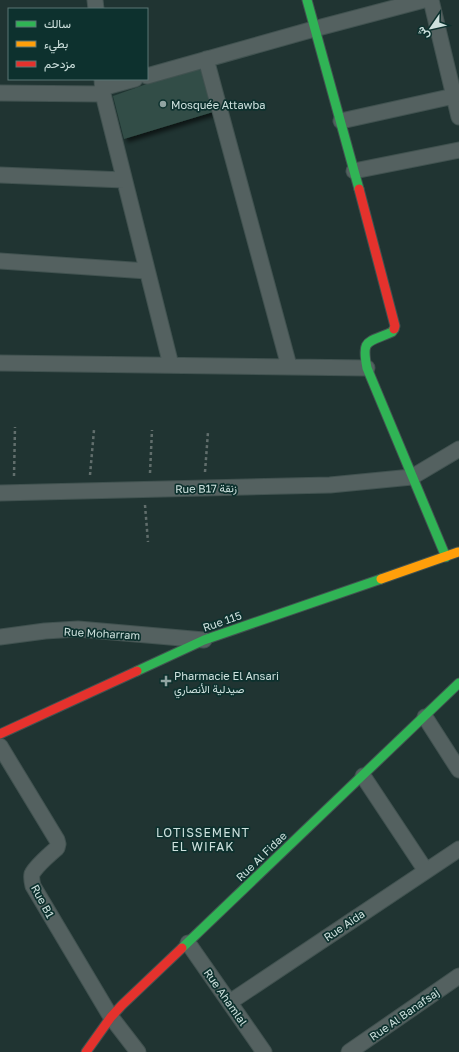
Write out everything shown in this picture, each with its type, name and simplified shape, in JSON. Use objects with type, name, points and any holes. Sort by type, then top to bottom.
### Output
[{"type":"street","points":[[307,0],[341,121],[395,326],[392,332],[364,345],[364,355],[367,368],[446,556]]},
{"type":"street","points":[[148,76],[314,28],[424,0]]},
{"type":"street","points":[[431,0],[459,117]]},
{"type":"street","points":[[206,59],[289,366]]},
{"type":"street","points":[[0,93],[102,87],[131,80]]},
{"type":"street","points":[[102,87],[171,365]]},
{"type":"street","points":[[341,121],[454,96]]},
{"type":"street","points":[[354,171],[459,150]]},
{"type":"street","points":[[0,175],[124,180]]},
{"type":"street","points":[[0,262],[147,271]]},
{"type":"street","points":[[0,363],[367,368]]},
{"type":"street","points":[[412,477],[459,449]]},
{"type":"street","name":"Rue B17 زنقة","points":[[7,493],[330,485],[412,477]]},
{"type":"street","name":"Rue 115","points":[[0,734],[204,640],[459,551]]},
{"type":"street","name":"Rue Moharram","points":[[0,637],[78,629],[204,640]]},
{"type":"street","name":"Rue Al Fidae","points":[[86,1052],[111,1017],[459,683]]},
{"type":"street","points":[[425,717],[459,770]]},
{"type":"street","name":"Rue B1","points":[[0,746],[58,844],[57,848],[32,874],[31,879],[33,886],[111,1017]]},
{"type":"street","points":[[363,776],[426,871]]},
{"type":"street","name":"Rue Aida","points":[[230,1002],[459,849]]},
{"type":"street","name":"Rue Ahamlal","points":[[188,943],[264,1052]]},
{"type":"street","name":"Rue Al Banafsaj","points":[[349,1052],[459,976]]},
{"type":"street","points":[[111,1017],[138,1052]]},
{"type":"path","points":[[7,493],[14,427]]},
{"type":"path","points":[[88,491],[94,430]]},
{"type":"path","points":[[148,542],[146,490],[152,430]]},
{"type":"path","points":[[204,488],[208,432]]},
{"type":"building","name":"Mosquée Attawba","points":[[200,65],[213,112],[124,139],[113,96]]},
{"type":"traffic: fast","points":[[307,0],[359,189]]},
{"type":"traffic: fast","points":[[394,329],[392,332],[368,343],[365,351],[367,368],[446,557]]},
{"type":"traffic: fast","points":[[137,671],[204,640],[381,579]]},
{"type":"traffic: fast","points":[[182,948],[459,683]]},
{"type":"traffic: slow","points":[[381,579],[458,552]]},
{"type":"traffic: jam","points":[[359,189],[395,326],[394,329]]},
{"type":"traffic: jam","points":[[0,734],[137,671]]},
{"type":"traffic: jam","points":[[86,1052],[111,1017],[122,1005],[182,948]]},
{"type":"place","name":"Mosquée Attawba","points":[[163,104]]},
{"type":"place","name":"Pharmacie El Ansari صيدلية الأنصاري","points":[[166,681]]},
{"type":"district","name":"LOTISSEMENT EL WIFAK","points":[[203,839]]}]
